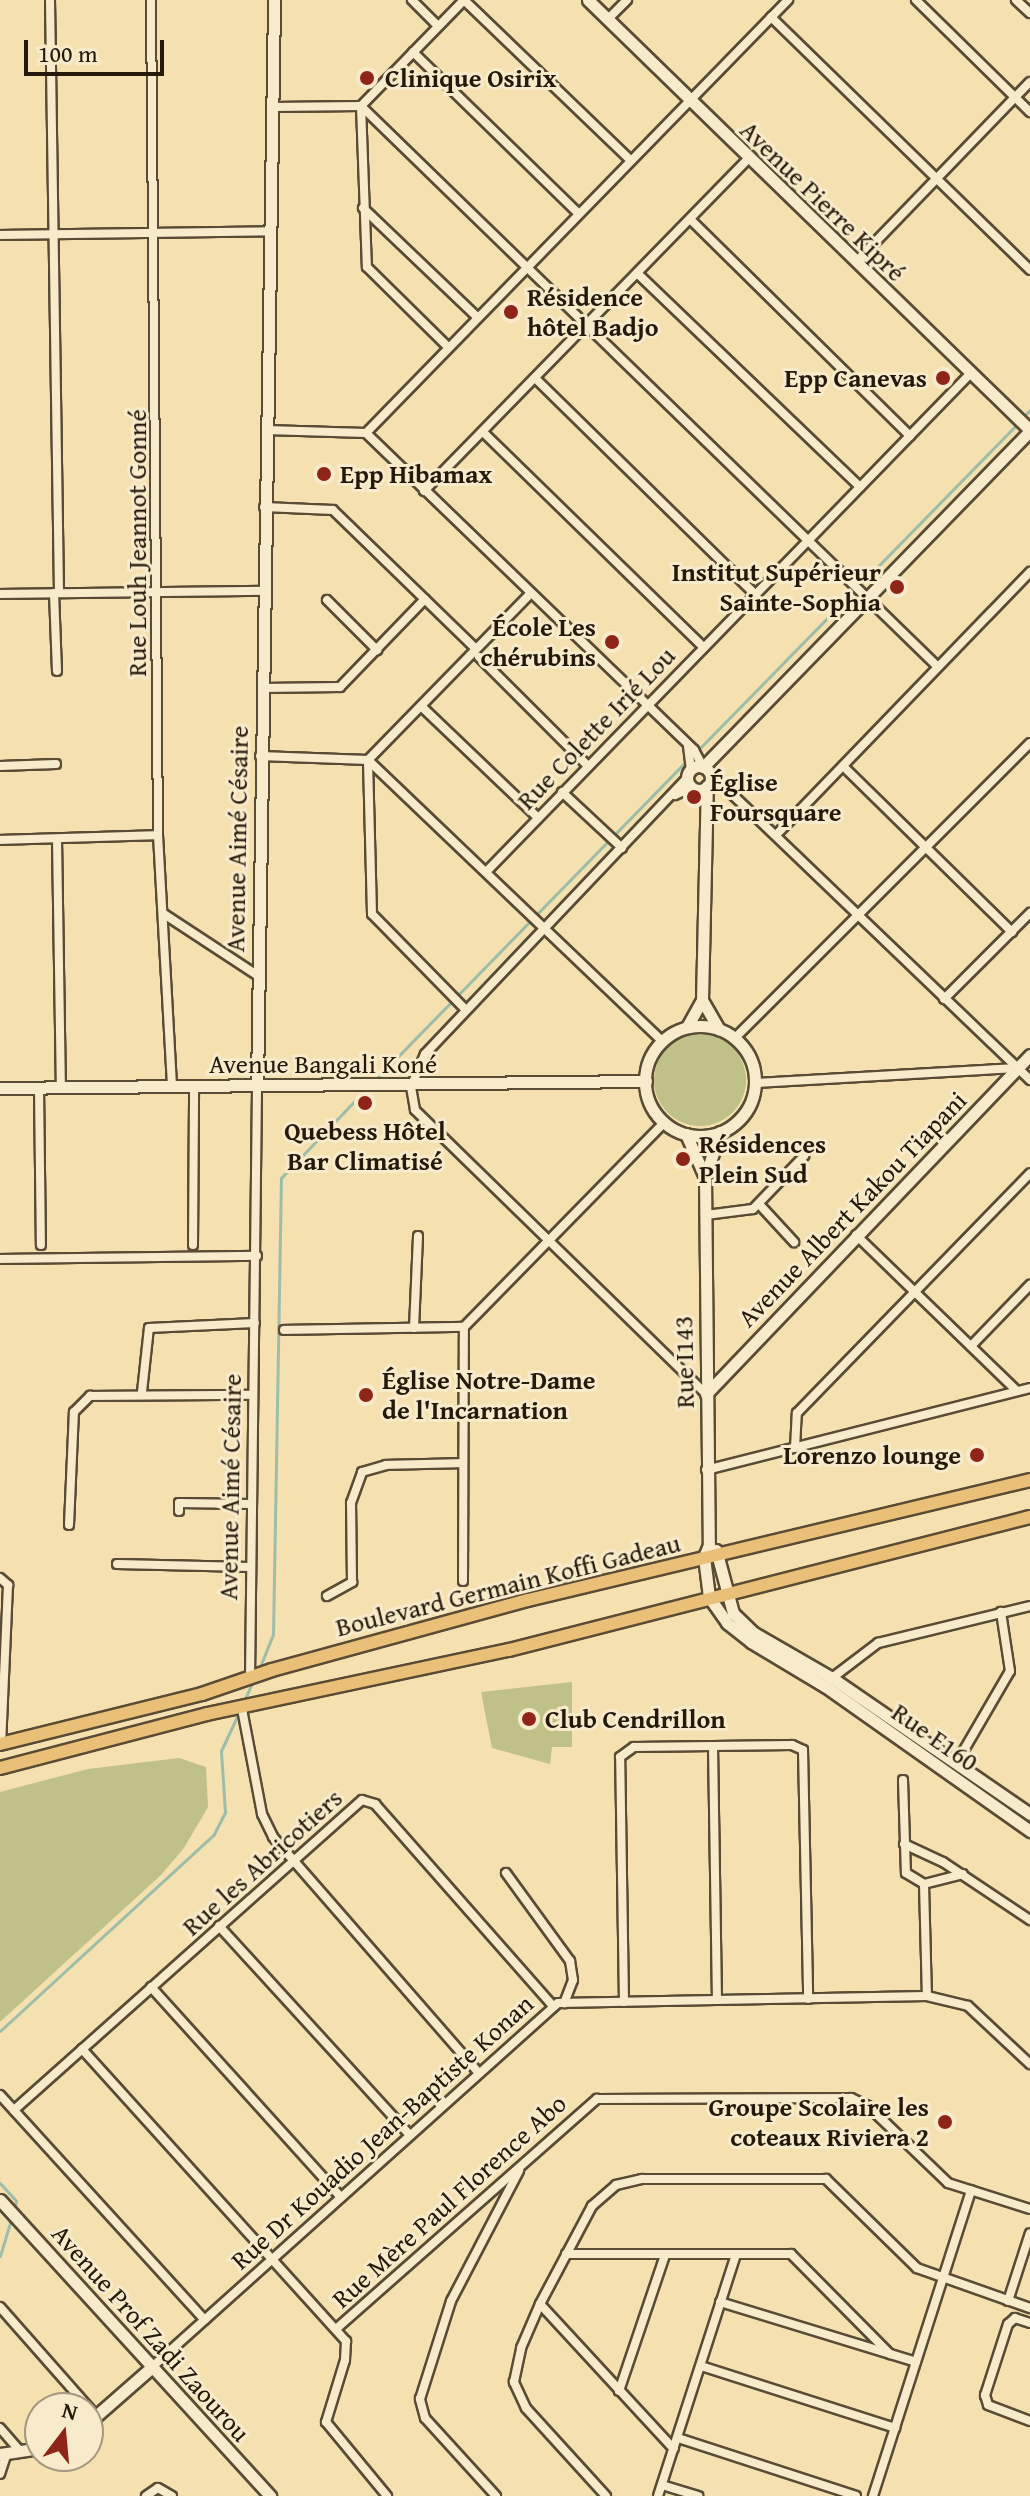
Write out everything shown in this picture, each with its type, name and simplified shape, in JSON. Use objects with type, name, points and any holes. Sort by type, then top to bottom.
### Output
[{"type":"main road","name":"Boulevard Germain Koffi Gadeau","points":[[0,1744],[250,1679],[353,1647],[707,1551],[721,1553],[1030,1480]]},
{"type":"main road","points":[[0,1768],[242,1709],[509,1650],[1030,1517]]},
{"type":"street","points":[[50,0],[57,671]]},
{"type":"street","name":"Rue Louh Jeannot Gonné","points":[[151,0],[158,835],[172,1086]]},
{"type":"street","name":"Avenue Aimé Césaire","points":[[250,1679],[250,1504],[257,1256],[260,756],[274,0]]},
{"type":"street","points":[[412,0],[438,26]]},
{"type":"street","points":[[448,347],[367,267],[363,208],[361,106],[438,26],[464,0],[630,160]]},
{"type":"street","name":"Avenue Pierre Kipré","points":[[588,0],[1030,431]]},
{"type":"street","points":[[608,19],[627,0]]},
{"type":"street","points":[[366,433],[788,0]]},
{"type":"street","points":[[916,0],[1030,112]]},
{"type":"street","points":[[1016,0],[1030,13]]},
{"type":"street","points":[[771,17],[1030,270]]},
{"type":"street","points":[[413,52],[578,213]]},
{"type":"street","points":[[856,262],[1030,82]]},
{"type":"street","points":[[273,107],[361,106],[936,665]]},
{"type":"street","points":[[424,491],[748,159]]},
{"type":"street","points":[[363,208],[477,317]]},
{"type":"street","points":[[690,219],[910,436]]},
{"type":"street","points":[[0,235],[271,231]]},
{"type":"street","points":[[637,273],[860,487]]},
{"type":"street","name":"Rue Colette Irié Lou","points":[[487,871],[970,374]]},
{"type":"street","points":[[535,378],[755,594]]},
{"type":"street","points":[[266,430],[366,433],[645,706],[697,769],[728,785],[858,916],[1030,1080]]},
{"type":"street","points":[[706,1394],[415,1110],[411,1087],[425,1054],[543,927],[1030,431]]},
{"type":"street","points":[[483,432],[703,647]]},
{"type":"street","points":[[264,507],[333,510],[588,766]]},
{"type":"street","points":[[776,835],[936,665],[1030,572]]},
{"type":"street","points":[[0,594],[264,591]]},
{"type":"street","points":[[466,1010],[372,914],[368,760],[478,653],[530,594]]},
{"type":"street","points":[[262,688],[340,687],[425,599]]},
{"type":"street","points":[[327,600],[377,650]]},
{"type":"street","points":[[421,706],[537,817]]},
{"type":"street","points":[[735,1038],[1030,743]]},
{"type":"street","points":[[260,756],[368,760],[662,1041]]},
{"type":"street","points":[[0,766],[56,764]]},
{"type":"street","points":[[843,766],[1012,932]]},
{"type":"street","points":[[687,1027],[719,1029],[735,1038],[750,1058],[756,1083],[746,1113],[720,1132],[686,1134],[665,1122],[651,1105],[646,1081],[651,1056],[662,1041],[687,1027],[702,1000],[704,812],[697,769]]},
{"type":"street","points":[[562,792],[622,848]]},
{"type":"street","points":[[0,840],[158,835]]},
{"type":"street","points":[[57,839],[61,1088]]},
{"type":"street","points":[[944,999],[1030,913]]},
{"type":"street","points":[[164,914],[257,975]]},
{"type":"street","points":[[702,1000],[719,1029]]},
{"type":"street","name":"Avenue Albert Kakou Tiapani","points":[[706,1394],[1030,1055]]},
{"type":"street","points":[[756,1083],[1018,1068]]},
{"type":"street","name":"Avenue Bangali Koné","points":[[0,1088],[411,1087],[646,1081]]},
{"type":"street","points":[[193,1245],[194,1087]]},
{"type":"street","points":[[39,1088],[41,1245]]},
{"type":"street","points":[[463,1581],[464,1327],[545,1239],[665,1122]]},
{"type":"street","name":"Rue I143","points":[[709,1597],[702,1414],[706,1394],[705,1177],[720,1132]]},
{"type":"street","name":"Rue I143","points":[[686,1134],[705,1177]]},
{"type":"street","points":[[706,1215],[745,1211],[759,1204],[804,1156]]},
{"type":"street","points":[[795,1448],[797,1413],[1030,1173]]},
{"type":"street","points":[[759,1204],[794,1242]]},
{"type":"street","points":[[856,1235],[1017,1391]]},
{"type":"street","points":[[414,1328],[418,1236]]},
{"type":"street","points":[[0,1259],[257,1256]]},
{"type":"street","points":[[971,1346],[1030,1285]]},
{"type":"street","points":[[142,1392],[149,1328],[255,1323]]},
{"type":"street","points":[[284,1330],[464,1327]]},
{"type":"street","points":[[706,1470],[1030,1388]]},
{"type":"street","points":[[69,1525],[77,1406],[99,1393],[252,1395]]},
{"type":"street","points":[[327,1596],[352,1582],[351,1503],[362,1472],[386,1465],[463,1463]]},
{"type":"street","points":[[179,1511],[179,1503],[250,1504]]},
{"type":"street","points":[[721,1553],[725,1593]]},
{"type":"street","points":[[117,1564],[249,1567]]},
{"type":"street","points":[[0,1578],[8,1585],[0,1744]]},
{"type":"street","name":"Rue E160","points":[[725,1593],[733,1613],[754,1633],[832,1678],[1030,1814]]},
{"type":"street","name":"Rue E160","points":[[709,1597],[751,1642],[814,1679],[1030,1831]]},
{"type":"street","points":[[814,1679],[832,1678],[878,1643],[1030,1606]]},
{"type":"street","points":[[957,1762],[1010,1671],[1001,1612]]},
{"type":"street","points":[[242,1709],[262,1814],[293,1861],[478,2072]]},
{"type":"street","points":[[624,2002],[620,1757],[634,1747],[792,1745],[803,1750],[808,1999]]},
{"type":"street","points":[[713,1746],[717,2000]]},
{"type":"street","points":[[903,1780],[906,1873],[924,1884],[963,1874]]},
{"type":"street","name":"Rue les Abricotiers","points":[[14,2110],[359,1802],[370,1801],[553,2006]]},
{"type":"street","points":[[904,1844],[963,1874],[1028,1914]]},
{"type":"street","points":[[506,1873],[570,1961],[573,1980],[564,2003]]},
{"type":"street","points":[[924,1884],[927,1996]]},
{"type":"street","points":[[219,1926],[409,2134]]},
{"type":"street","points":[[151,1987],[340,2196]]},
{"type":"street","name":"Rue Dr Kouadio Jean-Baptiste Konan","points":[[152,2367],[553,2006],[564,2003],[927,1996],[968,2006],[1030,2064]]},
{"type":"street","points":[[82,2049],[336,2329],[348,2348],[326,2422],[387,2496]]},
{"type":"street","points":[[0,2095],[205,2320]]},
{"type":"street","name":"Rue Mère Paul Florence Abo","points":[[336,2329],[597,2099],[832,2095],[868,2106],[939,2176],[1030,2209]]},
{"type":"street","points":[[496,2496],[425,2418],[420,2399],[451,2301],[523,2164]]},
{"type":"street","points":[[606,2496],[517,2396],[517,2363],[540,2304],[592,2206],[627,2181],[820,2177],[836,2186],[907,2260],[943,2281],[1030,2308]]},
{"type":"street","points":[[873,2496],[971,2190]]},
{"type":"street","name":"Avenue Prof Zadi Zaourou","points":[[0,2200],[270,2496]]},
{"type":"street","points":[[1008,2301],[1030,2233]]},
{"type":"street","points":[[566,2254],[795,2255],[890,2354]]},
{"type":"street","points":[[658,2496],[736,2254]]},
{"type":"street","points":[[619,2391],[665,2255]]},
{"type":"street","points":[[720,2302],[916,2362]]},
{"type":"street","points":[[540,2304],[674,2449]]},
{"type":"street","points":[[0,2307],[70,2392]]},
{"type":"street","points":[[1030,2323],[1015,2318],[1008,2324],[985,2395],[988,2405],[1030,2421]]},
{"type":"street","points":[[701,2366],[895,2428]]},
{"type":"street","points":[[104,2410],[152,2367]]},
{"type":"street","points":[[0,2428],[22,2452]]},
{"type":"street","points":[[678,2438],[856,2496]]},
{"type":"street","points":[[0,2474],[3,2454],[22,2452]]},
{"type":"street","points":[[662,2485],[698,2496]]},
{"type":"street","points":[[146,2496],[158,2488],[172,2496]]},
{"type":"green space","points":[[700,1034],[718,1037],[733,1047],[743,1062],[746,1080],[743,1098],[733,1113],[718,1123],[700,1126],[682,1123],[667,1113],[657,1098],[654,1080],[657,1062],[667,1047],[682,1037]]},
{"type":"green space","name":"Club Cendrillon","points":[[572,1682],[572,1747],[552,1747],[550,1764],[492,1748],[481,1692]]},
{"type":"green space","points":[[179,1758],[206,1767],[208,1807],[184,1848],[161,1875],[0,2022],[0,1792],[88,1769]]},
{"type":"waterway","points":[[1023,417],[1030,410]]},
{"type":"waterway","points":[[696,752],[1018,423]]},
{"type":"waterway","points":[[374,1081],[687,760]]},
{"type":"waterway","points":[[259,1669],[273,1635],[281,1178],[366,1089]]},
{"type":"waterway","points":[[244,1701],[252,1683]]},
{"type":"waterway","points":[[0,2031],[214,1834],[225,1812],[221,1751],[239,1712]]},
{"type":"waterway","points":[[0,2183],[16,2201],[14,2209]]},
{"type":"waterway","points":[[0,2256],[12,2216]]},
{"type":"place","name":"Clinique Osirix","points":[[367,78]]},
{"type":"place","name":"Résidence hôtel Badjo","points":[[511,312]]},
{"type":"place","name":"Epp Canevas","points":[[943,378]]},
{"type":"place","name":"Epp Hibamax","points":[[324,474]]},
{"type":"place","name":"Institut Supérieur Sainte-Sophia","points":[[897,587]]},
{"type":"place","name":"École Les chérubins","points":[[612,642]]},
{"type":"place","name":"Église Foursquare","points":[[694,797]]},
{"type":"place","name":"Quebess Hôtel Bar Climatisé","points":[[365,1103]]},
{"type":"place","name":"Résidences Plein Sud","points":[[683,1159]]},
{"type":"place","name":"Église Notre-Dame de l'Incarnation","points":[[366,1395]]},
{"type":"place","name":"Lorenzo lounge","points":[[977,1455]]},
{"type":"place","name":"Club Cendrillon","points":[[529,1719]]},
{"type":"place","name":"Groupe Scolaire les coteaux Riviera 2","points":[[945,2122]]}]
